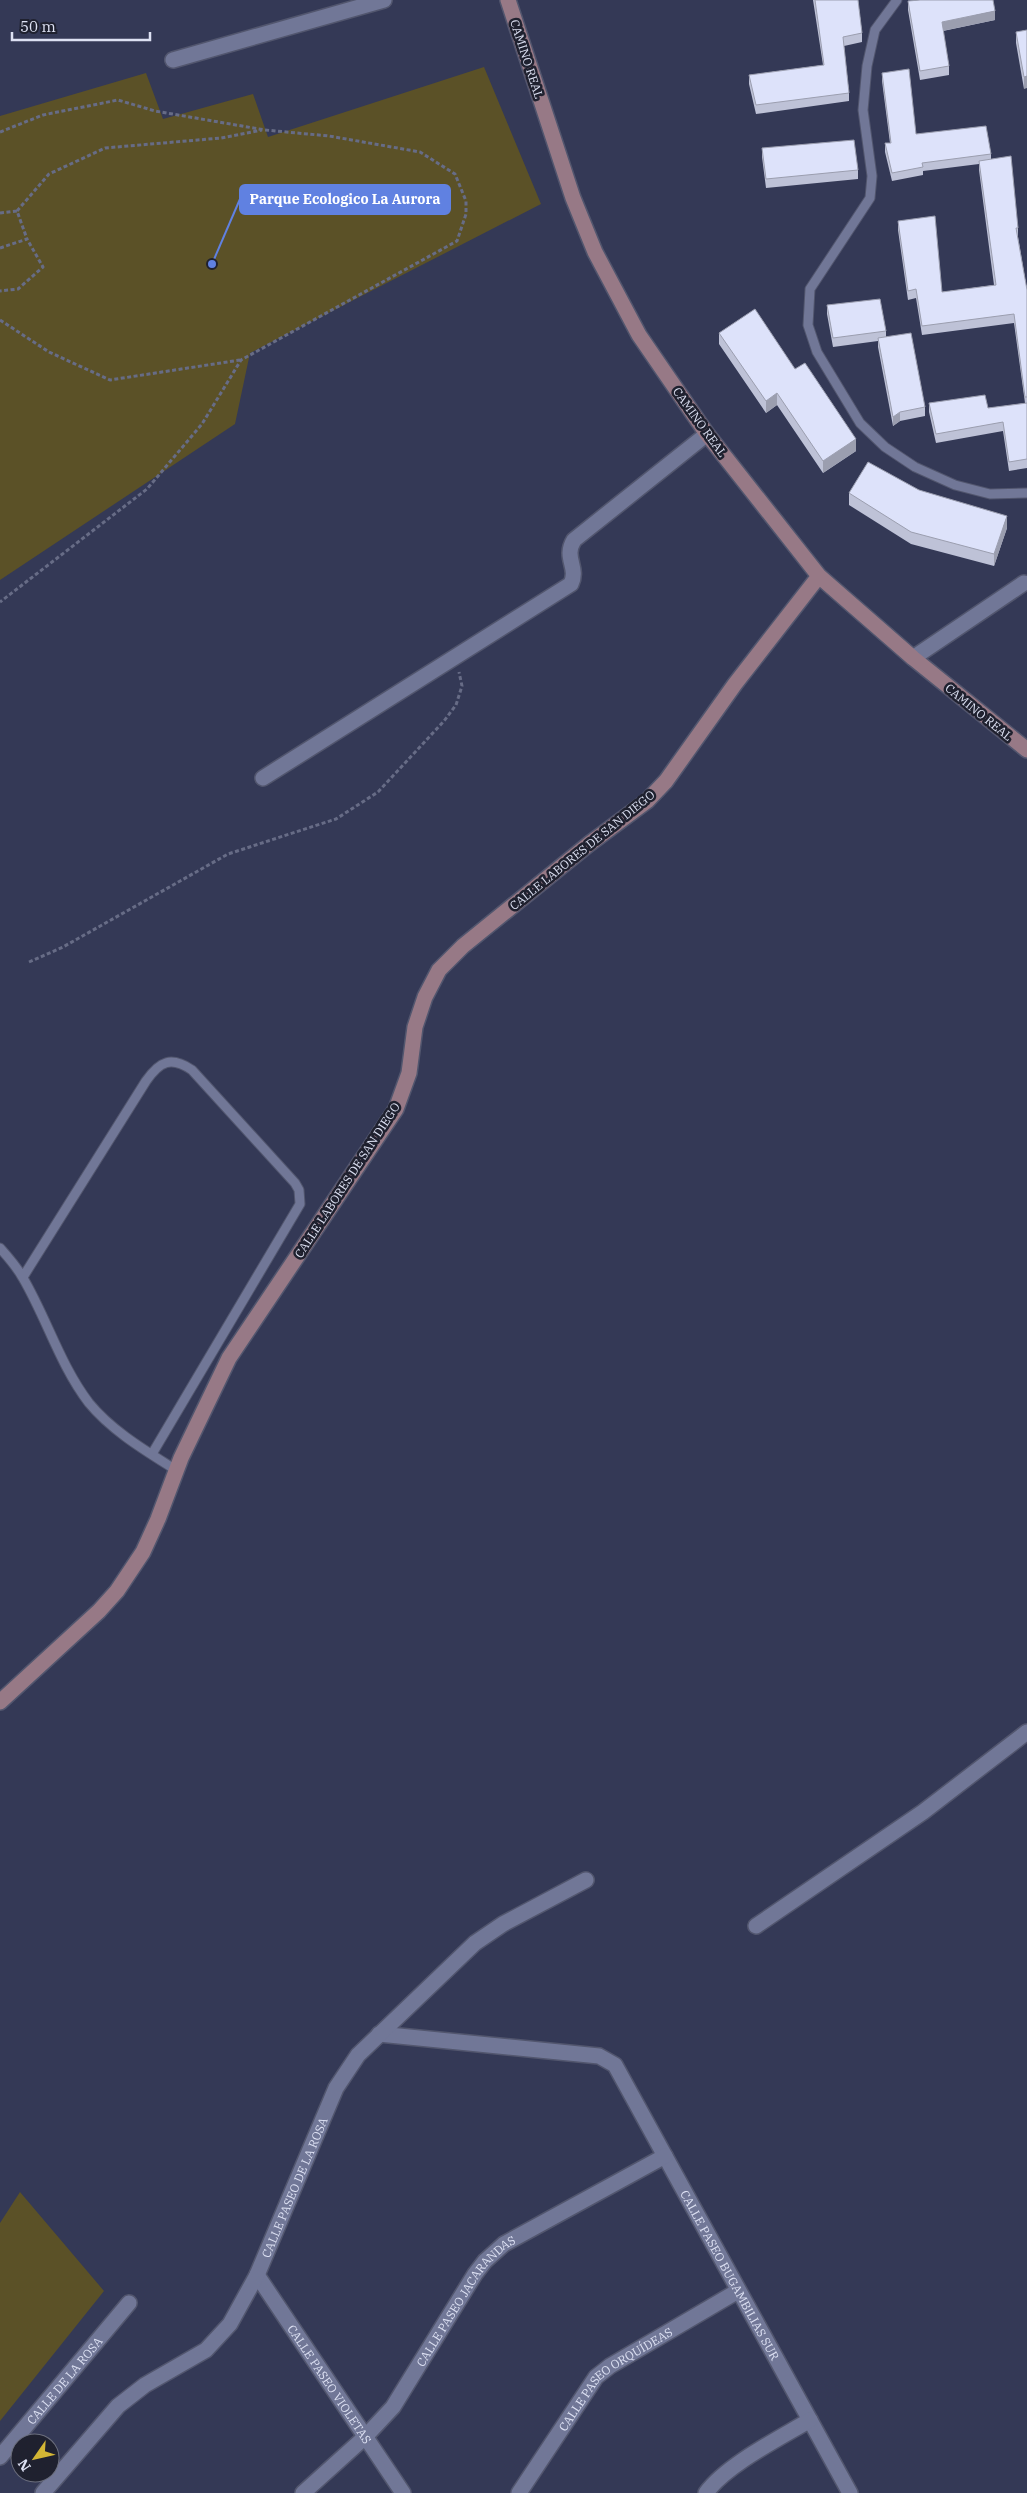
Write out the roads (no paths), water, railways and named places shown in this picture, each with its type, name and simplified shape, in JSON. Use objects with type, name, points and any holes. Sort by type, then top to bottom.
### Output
[{"type":"street","points":[[173,60],[384,0]]},
{"type":"street","name":"CAMINO REAL","points":[[508,0],[573,198],[595,252],[639,335],[707,434],[819,576],[913,658],[1027,750]]},
{"type":"street","points":[[264,778],[571,584],[574,571],[569,555],[574,540],[707,434]]},
{"type":"street","name":"CALLE LABORES DE SAN DIEGO","points":[[0,1702],[99,1611],[117,1591],[143,1552],[158,1520],[176,1470],[229,1358],[396,1109],[409,1073],[415,1027],[424,998],[440,970],[463,946],[589,844],[647,800],[666,781],[735,684],[819,576]]},
{"type":"street","points":[[913,658],[1024,584]]},
{"type":"street","points":[[756,1926],[923,1812],[1027,1732]]},
{"type":"street","name":"CALLE PASEO DE LA ROSA","points":[[43,2493],[118,2406],[145,2386],[206,2350],[220,2337],[241,2308],[257,2275],[336,2088],[358,2055],[488,1933],[586,1880]]},
{"type":"street","name":"CALLE PASEO BUGAMBILIAS SUR","points":[[379,2034],[599,2056],[607,2059],[620,2072],[850,2493]]},
{"type":"street","name":"CALLE PASEO JACARANDAS","points":[[303,2493],[365,2437],[393,2407],[475,2274],[494,2252],[504,2244],[665,2156]]},
{"type":"street","name":"CALLE PASEO VIOLETAS","points":[[257,2275],[403,2493]]},
{"type":"street","name":"CALLE PASEO ORQUÍDEAS","points":[[519,2493],[596,2377],[610,2366],[738,2291]]},
{"type":"street","name":"CALLE DE LA ROSA","points":[[0,2457],[128,2303]]},
{"type":"street","points":[[706,2493],[734,2467],[810,2420]]},
{"type":"lane","points":[[897,0],[875,30],[866,66],[863,110],[872,176],[870,198],[810,289],[808,325],[817,352],[860,423],[885,447],[915,467],[955,485],[990,494],[1027,493]]},
{"type":"lane","points":[[23,1277],[146,1081],[160,1066],[171,1061],[183,1064],[192,1070],[295,1183],[299,1190],[300,1204],[152,1454]]},
{"type":"lane","points":[[0,1248],[23,1277],[66,1366],[90,1403],[105,1420],[176,1470]]},
{"type":"place","name":"Parque Ecologico La Aurora","points":[[212,264]]}]
